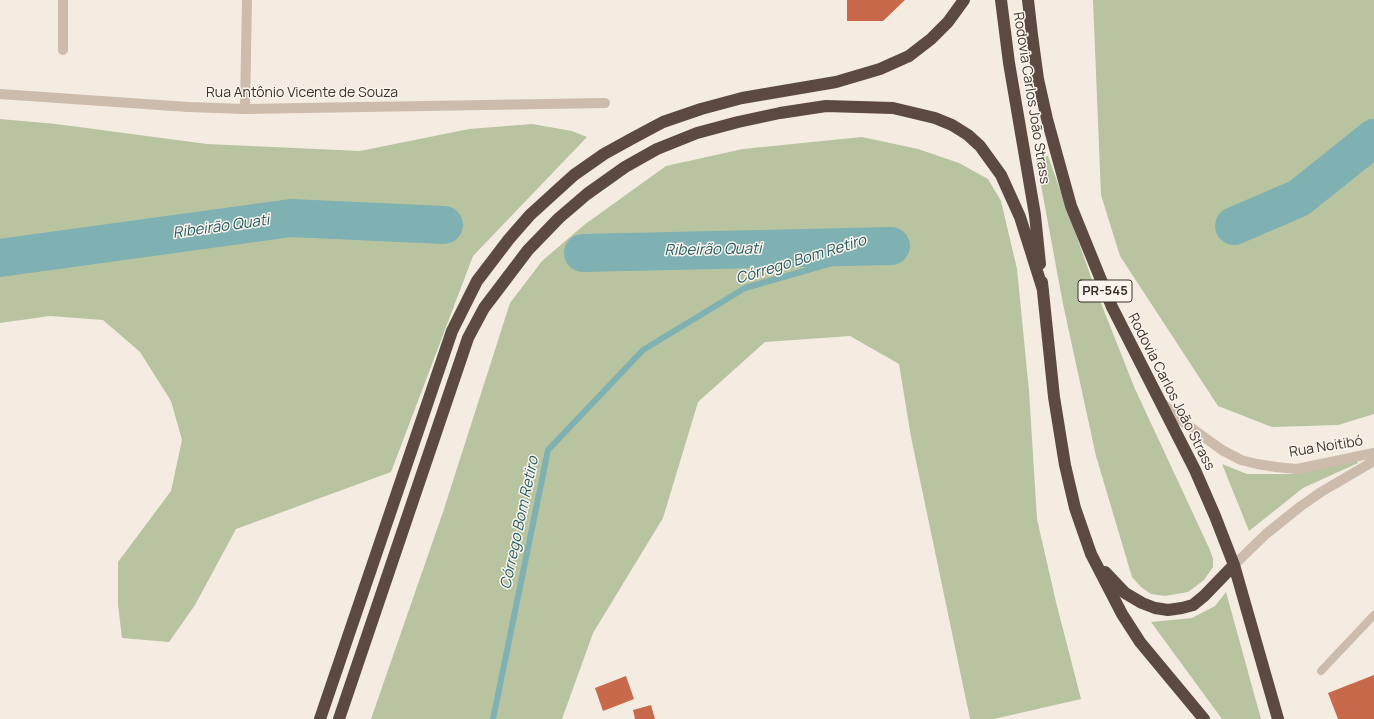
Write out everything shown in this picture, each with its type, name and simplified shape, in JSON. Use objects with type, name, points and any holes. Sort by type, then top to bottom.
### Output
[{"type":"highway","points":[[320,719],[452,332],[477,281],[509,239],[530,215],[574,175],[604,154],[664,122],[701,109],[742,98],[836,82],[880,69],[909,56],[931,39],[948,22],[964,0]]},
{"type":"highway","name":"Rodovia Carlos João Strass","points":[[1001,0],[1010,70],[1035,215],[1054,397],[1065,465],[1075,508],[1090,554]]},
{"type":"highway","name":"Rodovia Carlos João Strass","points":[[1028,0],[1038,79],[1047,119],[1071,206],[1112,307],[1158,400],[1195,470],[1234,565],[1278,719]]},
{"type":"highway","points":[[339,719],[468,338],[484,308],[528,250],[559,218],[587,194],[625,167],[657,149],[698,133],[738,122],[780,113],[826,106],[893,108],[935,118],[952,125],[968,135],[980,146],[1001,175],[1020,217],[1043,290]]},
{"type":"highway","points":[[1090,554],[1125,593],[1142,603],[1155,608],[1168,610],[1182,608],[1192,604],[1204,596],[1234,565]]},
{"type":"highway","points":[[1090,554],[1122,614],[1140,642],[1204,719]]},
{"type":"street","points":[[63,0],[63,50]]},
{"type":"street","points":[[245,108],[247,0]]},
{"type":"street","name":"Rua Antônio Vicente de Souza","points":[[0,94],[188,108],[605,103]]},
{"type":"street","name":"Rua Noitibó","points":[[1158,400],[1192,429],[1222,450],[1241,460],[1257,464],[1276,468],[1297,469],[1374,453]]},
{"type":"street","name":"Rua Noitibó","points":[[1234,565],[1266,534],[1301,506],[1321,492],[1374,461]]},
{"type":"lane","points":[[1321,671],[1374,615]]},
{"type":"green space","points":[[1093,0],[1374,0],[1374,414],[1338,425],[1272,427],[1218,406],[1120,256],[1101,195]]},
{"type":"green space","points":[[0,119],[56,124],[207,144],[360,151],[469,129],[532,124],[572,131],[587,137],[473,256],[391,472],[236,529],[195,605],[169,642],[122,638],[118,605],[118,562],[171,491],[182,440],[171,401],[140,352],[103,320],[50,316],[0,323]]},
{"type":"green space","points":[[862,137],[918,149],[959,163],[988,179],[1001,201],[1017,269],[1029,391],[1037,519],[1056,602],[1081,699],[994,719],[970,719],[911,437],[899,364],[850,336],[765,342],[698,402],[663,518],[593,633],[562,719],[371,719],[443,512],[510,303],[542,261],[584,225],[666,166],[743,149]]},
{"type":"green space","points":[[1048,156],[1095,288],[1135,389],[1213,559],[1213,567],[1204,580],[1188,592],[1165,596],[1151,594],[1141,587],[1132,577],[1096,456],[1063,304],[1036,158]]},
{"type":"green space","points":[[1356,460],[1358,463],[1303,488],[1249,531],[1222,464],[1247,474],[1290,474]]},
{"type":"green space","points":[[1226,592],[1261,719],[1222,719],[1151,622],[1192,618],[1215,606]]},
{"type":"building","points":[[847,0],[905,0],[883,21],[847,21]]},
{"type":"building","points":[[1374,675],[1374,719],[1338,719],[1328,693]]},
{"type":"building","points":[[626,676],[634,699],[603,711],[595,688]]},
{"type":"building","points":[[651,705],[655,719],[635,719],[633,710]]},
{"type":"waterway","name":"Ribeirão Quati","points":[[1234,226],[1299,198],[1374,138]]},
{"type":"waterway","name":"Ribeirão Quati","points":[[0,258],[291,218],[444,225]]},
{"type":"waterway","name":"Córrego Bom Retiro","points":[[493,719],[548,450],[643,350],[745,288],[891,246]]},
{"type":"waterway","name":"Ribeirão Quati","points":[[583,253],[891,246]]}]
